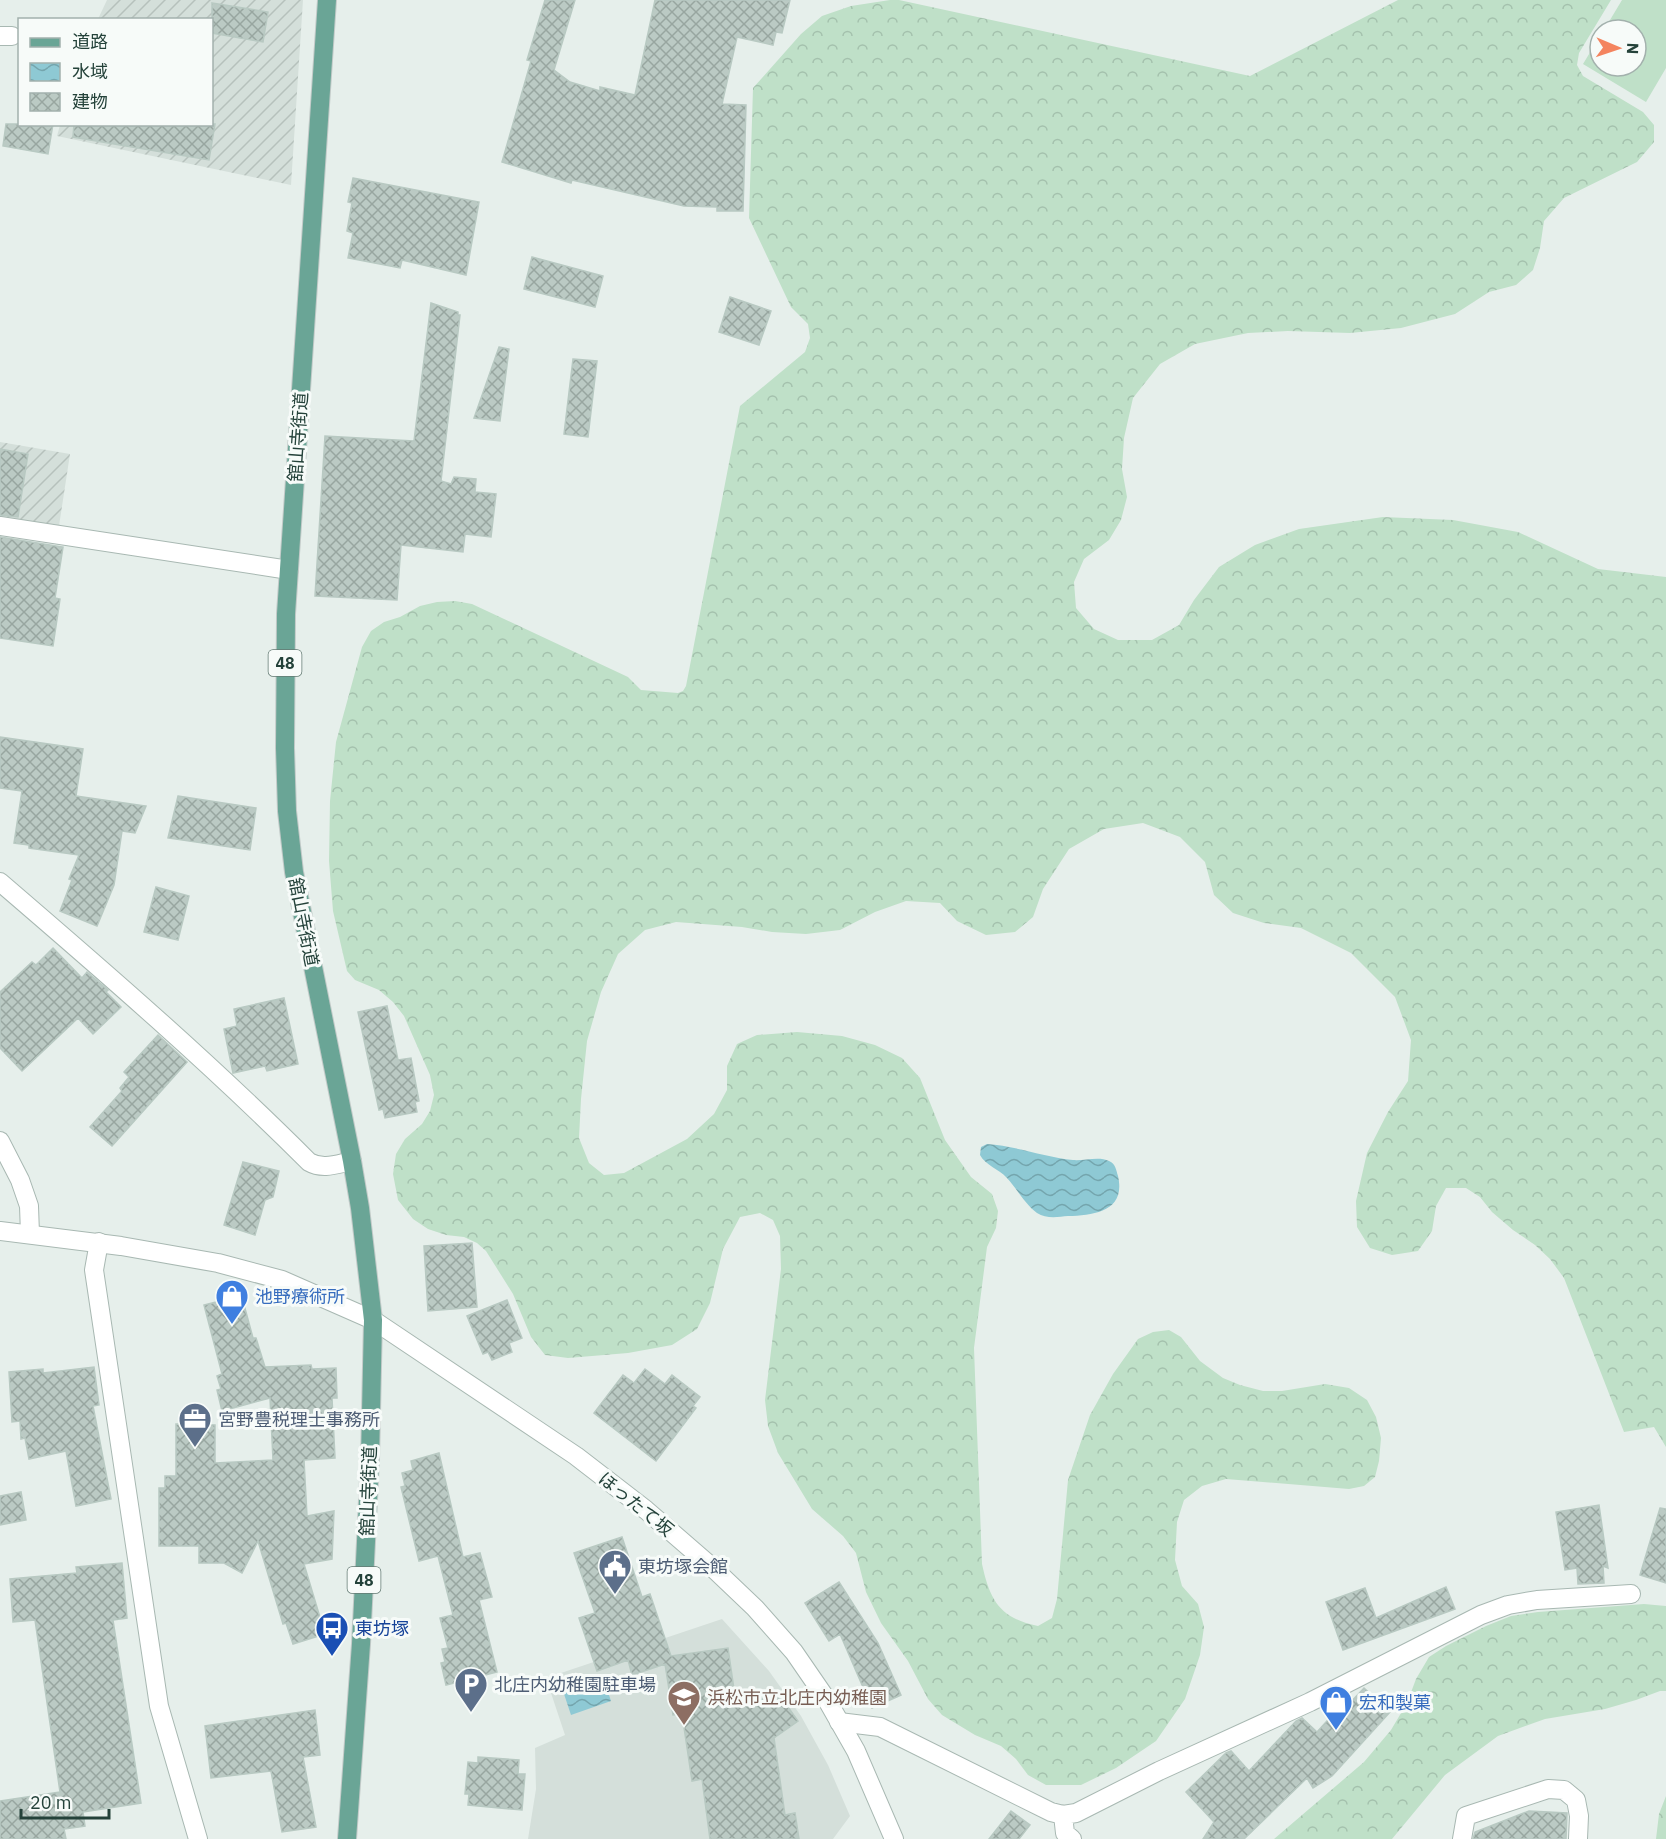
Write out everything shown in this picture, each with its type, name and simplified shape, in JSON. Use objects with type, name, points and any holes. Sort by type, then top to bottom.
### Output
[{"type":"main road","name":"舘山寺街道","points":[[327,0],[285,678],[287,811],[294,872],[352,1161],[373,1320],[370,1459],[361,1644],[346,1839]]},
{"type":"street","points":[[0,526],[290,570]]},
{"type":"street","points":[[0,882],[131,995],[261,1114],[309,1162],[317,1166],[326,1166],[352,1161]]},
{"type":"street","points":[[0,1141],[20,1180],[29,1206],[30,1234]]},
{"type":"street","name":"ほったて坂","points":[[0,1231],[99,1242],[250,1270],[282,1280],[373,1320],[576,1456],[646,1510],[755,1608],[794,1652],[827,1700],[856,1751],[894,1839]]},
{"type":"street","points":[[99,1242],[94,1270],[159,1706],[198,1839]]},
{"type":"street","points":[[839,1722],[880,1727],[1051,1812],[1063,1815],[1076,1813],[1160,1771],[1310,1702],[1481,1615],[1508,1605],[1537,1600],[1631,1594]]},
{"type":"street","points":[[1462,1839],[1466,1816],[1548,1789],[1564,1790],[1576,1800],[1579,1816],[1578,1839]]},
{"type":"street","points":[[1063,1815],[1065,1833],[1072,1839]]},
{"type":"shaded area","points":[[107,0],[303,0],[291,185],[57,136],[60,126],[213,126],[213,18],[98,18]]},
{"type":"shaded area","points":[[0,442],[70,454],[59,526],[0,517]]},
{"type":"shaded area","name":"浜松市立北庄内幼稚園","points":[[722,1619],[769,1671],[801,1716],[828,1765],[850,1816],[833,1839],[528,1839],[536,1789],[535,1748],[565,1735],[546,1678]]},
{"type":"green space","points":[[899,0],[1250,76],[1398,0],[1611,0],[1600,18],[1588,18],[1588,38],[1579,53],[1577,65],[1583,76],[1643,112],[1654,125],[1654,142],[1637,162],[1564,198],[1544,221],[1540,248],[1533,270],[1516,285],[1489,292],[1455,314],[1401,328],[1350,333],[1288,331],[1248,333],[1195,344],[1160,364],[1133,398],[1124,438],[1122,469],[1127,497],[1121,520],[1109,540],[1084,559],[1074,582],[1076,608],[1094,629],[1118,640],[1152,640],[1179,625],[1194,600],[1219,567],[1255,545],[1299,529],[1383,517],[1453,520],[1518,532],[1598,569],[1666,577],[1666,1447],[1654,1427],[1624,1432],[1564,1278],[1550,1259],[1492,1212],[1480,1197],[1466,1188],[1446,1188],[1436,1206],[1432,1231],[1418,1251],[1392,1255],[1370,1248],[1357,1227],[1356,1201],[1367,1153],[1388,1112],[1408,1081],[1411,1040],[1395,997],[1351,953],[1301,928],[1264,923],[1233,913],[1214,895],[1205,862],[1180,837],[1143,823],[1104,829],[1069,849],[1043,889],[1033,917],[1015,932],[986,935],[957,921],[940,903],[906,901],[875,912],[840,930],[806,934],[676,922],[645,930],[618,954],[601,992],[587,1041],[579,1138],[589,1163],[604,1175],[624,1173],[687,1139],[714,1114],[727,1090],[727,1066],[737,1044],[757,1035],[797,1032],[842,1036],[875,1045],[902,1058],[920,1078],[945,1140],[971,1177],[992,1194],[998,1211],[996,1228],[987,1247],[974,1348],[982,1564],[993,1598],[1006,1613],[1014,1618],[1038,1626],[1052,1618],[1057,1599],[1068,1480],[1090,1415],[1113,1374],[1138,1339],[1153,1332],[1169,1330],[1181,1337],[1200,1361],[1223,1378],[1240,1385],[1263,1391],[1282,1391],[1325,1384],[1349,1388],[1367,1400],[1376,1417],[1381,1438],[1375,1477],[1364,1486],[1349,1489],[1226,1479],[1202,1486],[1184,1500],[1177,1522],[1175,1560],[1182,1586],[1198,1604],[1204,1627],[1200,1655],[1185,1699],[1156,1741],[1116,1768],[1081,1785],[1046,1785],[1028,1775],[1016,1759],[1001,1746],[975,1735],[942,1715],[928,1699],[908,1661],[881,1623],[866,1592],[856,1553],[843,1536],[812,1509],[778,1453],[768,1426],[765,1400],[781,1269],[780,1236],[773,1220],[760,1213],[740,1217],[723,1249],[710,1303],[697,1329],[672,1345],[628,1353],[568,1358],[545,1355],[531,1337],[513,1294],[486,1251],[477,1243],[464,1237],[446,1235],[428,1229],[413,1219],[398,1200],[393,1174],[396,1154],[405,1139],[422,1124],[430,1111],[434,1095],[430,1075],[404,1016],[393,1002],[379,990],[355,980],[347,971],[333,911],[329,861],[330,801],[336,742],[362,647],[371,631],[384,622],[400,617],[420,606],[437,602],[455,601],[472,604],[628,677],[641,690],[678,693],[686,686],[740,406],[805,352],[810,338],[808,324],[791,307],[749,218],[753,88],[801,34],[822,16],[851,6]]},
{"type":"green space","points":[[1622,0],[1666,0],[1666,68],[1646,102],[1606,78],[1648,78],[1648,18],[1611,18]]},
{"type":"green space","points":[[1588,56],[1588,67],[1583,64]]},
{"type":"green space","points":[[1644,1604],[1666,1606],[1666,1691],[1605,1709],[1545,1719],[1498,1736],[1445,1775],[1392,1839],[1274,1839],[1364,1762],[1391,1730],[1429,1657],[1446,1646],[1511,1616]]},
{"type":"green space","points":[[1666,1796],[1666,1839],[1656,1839],[1659,1814]]},
{"type":"water","points":[[987,1144],[1062,1159],[1109,1161],[1114,1165],[1118,1176],[1117,1197],[1113,1204],[1098,1212],[1056,1217],[1041,1215],[1029,1205],[1004,1175],[982,1158],[981,1147]]},
{"type":"water","points":[[603,1677],[611,1701],[571,1715],[563,1691]]},
{"type":"building","points":[[545,0],[575,0],[554,70],[570,82],[600,91],[600,87],[635,95],[655,0],[790,0],[782,33],[776,32],[773,45],[737,37],[722,104],[746,105],[743,211],[717,211],[717,207],[684,206],[572,180],[571,183],[502,162],[531,61],[527,60]]},
{"type":"building","points":[[212,3],[268,12],[263,42],[213,33]]},
{"type":"building","points":[[6,124],[53,126],[48,154],[3,146]]},
{"type":"building","points":[[215,124],[209,160],[73,137],[74,126],[213,126]]},
{"type":"building","points":[[353,178],[479,202],[466,275],[402,260],[400,268],[348,258],[353,233],[347,231],[352,203],[348,202]]},
{"type":"building","points":[[532,257],[603,276],[595,307],[524,289]]},
{"type":"building","points":[[730,297],[771,311],[759,345],[719,332]]},
{"type":"building","points":[[431,303],[458,312],[460,315],[441,481],[451,484],[454,477],[476,479],[475,492],[496,494],[491,537],[465,534],[463,552],[401,545],[397,600],[315,596],[325,436],[414,441]]},
{"type":"building","points":[[499,347],[509,349],[500,421],[474,418]]},
{"type":"building","points":[[573,359],[597,361],[588,437],[564,434]]},
{"type":"building","points":[[0,449],[28,454],[18,517],[0,515]]},
{"type":"building","points":[[0,537],[63,547],[55,598],[60,599],[53,646],[0,638]]},
{"type":"building","points":[[0,737],[83,749],[76,796],[146,806],[135,833],[122,831],[114,885],[97,926],[60,911],[79,855],[29,848],[29,845],[14,843],[22,791],[0,788]]},
{"type":"building","points":[[178,796],[256,808],[250,850],[168,838]]},
{"type":"building","points":[[156,887],[189,896],[178,940],[144,932]]},
{"type":"building","points":[[53,948],[82,978],[87,972],[108,990],[106,992],[121,1007],[93,1034],[78,1018],[22,1071],[0,1048],[0,992],[32,962],[36,965]]},
{"type":"building","points":[[284,998],[298,1064],[267,1071],[265,1066],[233,1073],[224,1029],[237,1026],[234,1009]]},
{"type":"building","points":[[387,1006],[398,1060],[411,1058],[419,1101],[415,1102],[417,1112],[385,1118],[383,1109],[379,1110],[358,1012]]},
{"type":"building","points":[[158,1035],[187,1062],[112,1146],[90,1127],[122,1091],[120,1088],[129,1077],[124,1072]]},
{"type":"building","points":[[243,1162],[279,1171],[273,1197],[265,1200],[255,1235],[224,1225]]},
{"type":"building","points":[[472,1243],[477,1307],[428,1311],[424,1246]]},
{"type":"building","points":[[232,1298],[234,1304],[243,1301],[253,1338],[256,1338],[265,1367],[311,1365],[312,1369],[336,1368],[337,1398],[332,1398],[335,1458],[304,1460],[307,1516],[334,1511],[332,1559],[304,1564],[325,1634],[293,1644],[286,1623],[283,1624],[258,1541],[242,1573],[224,1563],[199,1563],[199,1546],[159,1546],[159,1488],[165,1488],[165,1476],[176,1476],[176,1424],[215,1425],[215,1463],[273,1460],[270,1398],[222,1411],[217,1390],[221,1389],[217,1376],[222,1374],[204,1305]]},
{"type":"building","points":[[507,1300],[522,1338],[509,1343],[512,1352],[492,1360],[488,1352],[483,1354],[467,1316]]},
{"type":"building","points":[[94,1367],[99,1405],[93,1406],[111,1499],[76,1506],[66,1451],[29,1459],[25,1438],[21,1439],[20,1421],[12,1422],[9,1372],[43,1369],[43,1373]]},
{"type":"building","points":[[645,1369],[665,1384],[672,1375],[700,1397],[693,1406],[696,1408],[656,1461],[594,1413],[623,1375],[634,1383]]},
{"type":"building","points":[[439,1453],[463,1557],[480,1553],[492,1597],[479,1600],[497,1672],[446,1685],[441,1663],[445,1662],[442,1649],[448,1648],[440,1618],[453,1615],[438,1556],[419,1561],[401,1487],[405,1486],[402,1473],[413,1470],[411,1461]]},
{"type":"building","points":[[21,1492],[26,1520],[0,1525],[0,1496]]},
{"type":"building","points":[[1599,1505],[1608,1568],[1603,1566],[1604,1583],[1578,1584],[1577,1568],[1565,1570],[1556,1512]]},
{"type":"building","points":[[1660,1508],[1666,1509],[1666,1583],[1640,1575]]},
{"type":"building","points":[[622,1537],[642,1597],[650,1594],[671,1656],[728,1648],[736,1703],[763,1699],[776,1690],[798,1721],[774,1738],[785,1815],[795,1813],[799,1839],[710,1839],[702,1779],[692,1781],[682,1714],[673,1715],[665,1664],[632,1675],[628,1660],[597,1671],[579,1618],[595,1613],[574,1553]]},
{"type":"building","points":[[122,1563],[127,1618],[113,1620],[141,1803],[83,1812],[85,1826],[64,1829],[66,1839],[0,1839],[0,1801],[60,1792],[35,1620],[13,1622],[10,1579],[77,1573],[76,1567]]},
{"type":"building","points":[[839,1582],[878,1643],[901,1695],[872,1708],[840,1634],[829,1641],[805,1603]]},
{"type":"building","points":[[1446,1587],[1455,1609],[1343,1650],[1326,1602],[1365,1588],[1376,1618]]},
{"type":"building","points":[[1364,1688],[1390,1712],[1332,1776],[1313,1788],[1307,1778],[1244,1839],[1203,1839],[1214,1822],[1186,1792],[1226,1753],[1231,1751],[1249,1771],[1296,1721],[1302,1718],[1317,1732],[1345,1701],[1348,1705]]},
{"type":"building","points":[[315,1710],[320,1755],[303,1757],[316,1827],[282,1832],[271,1771],[211,1778],[205,1726]]},
{"type":"building","points":[[478,1757],[519,1760],[518,1774],[525,1774],[522,1810],[468,1805],[469,1794],[465,1794],[468,1762],[478,1763]]},
{"type":"building","points":[[1011,1811],[1030,1825],[1019,1839],[989,1839]]},
{"type":"building","points":[[1529,1811],[1567,1813],[1566,1839],[1473,1839],[1475,1832]]},
{"type":"place","name":"池野療術所","points":[[232,1325]]},
{"type":"place","name":"宮野豊税理士事務所","points":[[195,1448]]},
{"type":"place","name":"東坊塚会館","points":[[615,1595]]},
{"type":"place","name":"東坊塚","points":[[332,1657]]},
{"type":"place","name":"北庄内幼稚園駐車場","points":[[471,1713]]},
{"type":"place","name":"浜松市立北庄内幼稚園","points":[[684,1726]]},
{"type":"place","name":"宏和製菓","points":[[1336,1731]]}]
